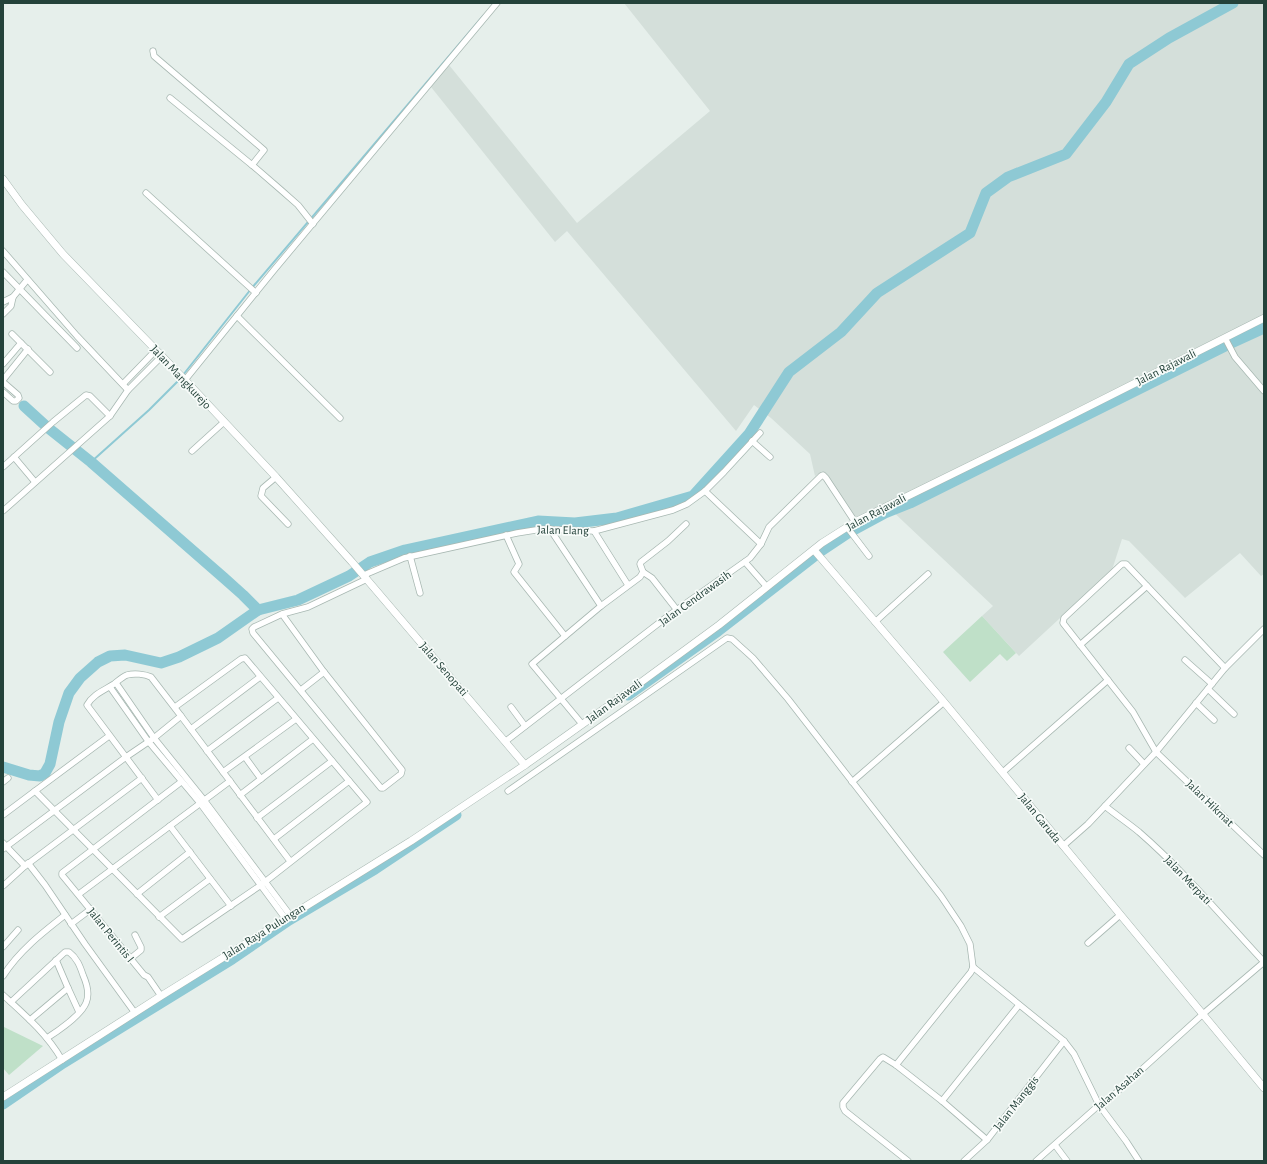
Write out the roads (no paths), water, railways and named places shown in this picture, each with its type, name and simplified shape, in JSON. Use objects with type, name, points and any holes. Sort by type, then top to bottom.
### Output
[{"type":"street","points":[[182,376],[237,316],[253,291],[311,221],[497,3]]},
{"type":"street","points":[[153,52],[154,56],[264,150],[252,165]]},
{"type":"street","points":[[170,98],[298,205],[311,221]]},
{"type":"street","name":"Jalan Mangkurejo","points":[[3,179],[22,205],[54,242],[276,477],[364,576]]},
{"type":"street","points":[[146,193],[253,291]]},
{"type":"street","points":[[3,251],[27,280],[128,390]]},
{"type":"street","points":[[3,272],[77,348]]},
{"type":"street","points":[[3,302],[13,297],[27,280]]},
{"type":"street","points":[[3,314],[11,306],[13,297]]},
{"type":"street","points":[[237,316],[340,418]]},
{"type":"street","name":"Jalan Rajawali","points":[[525,765],[706,634],[848,529],[855,522],[1226,340],[1264,318]]},
{"type":"street","points":[[12,334],[50,372]]},
{"type":"street","points":[[1226,340],[1235,357],[1264,391]]},
{"type":"street","points":[[3,364],[21,343]]},
{"type":"street","points":[[3,392],[13,401],[16,401],[19,398],[18,395],[3,381],[28,349]]},
{"type":"street","points":[[123,384],[156,350]]},
{"type":"street","points":[[3,511],[110,416],[128,390],[162,356]]},
{"type":"street","points":[[3,466],[53,422],[87,395],[90,396],[110,416]]},
{"type":"street","points":[[192,451],[224,422]]},
{"type":"street","name":"Jalan Elang","points":[[300,690],[252,631],[254,627],[282,614],[308,607],[389,563],[410,556],[534,530],[594,531],[673,510],[687,504],[705,491],[760,433]]},
{"type":"street","points":[[752,441],[770,457]]},
{"type":"street","points":[[14,457],[35,482]]},
{"type":"street","name":"Jalan Cendrawasih","points":[[506,741],[677,610],[745,562],[753,555],[761,544],[771,525],[823,475],[855,522]]},
{"type":"street","points":[[276,477],[263,488],[261,496],[288,524]]},
{"type":"street","points":[[705,491],[761,544]]},
{"type":"street","points":[[677,610],[654,580],[643,572],[640,564],[668,542],[686,524]]},
{"type":"street","points":[[848,529],[869,556]]},
{"type":"street","points":[[550,530],[601,606]]},
{"type":"street","points":[[594,531],[628,585]]},
{"type":"street","points":[[506,535],[519,564],[514,572],[565,636]]},
{"type":"street","name":"Jalan Garuda","points":[[816,552],[1003,772],[1264,1088]]},
{"type":"street","points":[[410,556],[420,593]]},
{"type":"street","points":[[745,562],[767,588]]},
{"type":"street","name":"Jalan Hikmat","points":[[1147,586],[1127,564],[1124,563],[1064,618],[1063,622],[1133,712],[1156,752],[1264,855]]},
{"type":"street","points":[[582,724],[532,666],[533,663],[601,606],[640,577],[643,572]]},
{"type":"street","points":[[875,622],[928,574]]},
{"type":"street","name":"Jalan Senopati","points":[[364,576],[525,765]]},
{"type":"street","points":[[1080,645],[1147,586],[1225,668]]},
{"type":"street","points":[[282,614],[324,672],[402,770],[401,774],[383,788],[381,788],[300,690],[324,672]]},
{"type":"street","points":[[1063,846],[1088,824],[1156,752],[1225,668],[1264,628]]},
{"type":"street","points":[[508,791],[730,637],[753,658],[788,699],[941,896],[961,926],[970,944],[973,967],[968,977],[896,1065]]},
{"type":"street","points":[[35,791],[181,939],[263,883],[366,804],[366,801],[245,658],[175,707]]},
{"type":"street","points":[[1185,660],[1234,714]]},
{"type":"street","points":[[158,800],[87,705],[103,690],[128,675],[133,674],[150,676],[175,707],[290,861]]},
{"type":"street","points":[[191,729],[260,677]]},
{"type":"street","points":[[1003,772],[1108,680]]},
{"type":"street","points":[[116,683],[154,738],[288,917]]},
{"type":"street","points":[[110,687],[148,741],[181,782],[202,802]]},
{"type":"street","points":[[207,751],[278,698]]},
{"type":"street","points":[[852,782],[944,702]]},
{"type":"street","points":[[1196,703],[1214,720]]},
{"type":"street","points":[[511,707],[525,726]]},
{"type":"street","points":[[135,1013],[45,885],[27,865],[4,846],[55,811],[126,756],[154,738],[181,716]]},
{"type":"street","points":[[223,772],[296,719]]},
{"type":"street","points":[[3,815],[109,736]]},
{"type":"street","points":[[240,795],[313,739]]},
{"type":"street","points":[[1129,748],[1144,764]]},
{"type":"street","points":[[245,757],[261,779]]},
{"type":"street","points":[[257,818],[332,761]]},
{"type":"street","name":"Jalan Raya Pulungan","points":[[3,1097],[161,996],[411,840],[525,765]]},
{"type":"street","points":[[3,886],[27,865],[142,778]]},
{"type":"street","points":[[79,894],[230,781]]},
{"type":"street","points":[[274,839],[349,781]]},
{"type":"street","points":[[92,849],[181,782]]},
{"type":"street","name":"Jalan Merpati","points":[[1105,806],[1139,832],[1168,859],[1264,962]]},
{"type":"street","points":[[170,826],[230,906]]},
{"type":"street","name":"Jalan Perintis I","points":[[92,849],[62,873],[62,875],[79,894],[130,959],[144,975],[148,977],[161,996]]},
{"type":"street","points":[[137,894],[190,852]]},
{"type":"street","points":[[159,917],[210,879]]},
{"type":"street","points":[[71,924],[91,909]]},
{"type":"street","points":[[3,976],[11,964],[29,944],[65,915]]},
{"type":"street","points":[[1088,943],[1120,915]]},
{"type":"street","points":[[3,947],[18,930]]},
{"type":"street","points":[[130,959],[141,950],[135,935]]},
{"type":"street","points":[[11,1002],[67,951],[74,956],[86,981],[88,997],[83,1009],[61,1029],[47,1038]]},
{"type":"street","points":[[56,960],[79,1012]]},
{"type":"street","name":"Jalan Asahan","points":[[1036,1161],[1099,1105],[1107,1101],[1203,1014],[1264,962]]},
{"type":"street","points":[[973,967],[1064,1041],[1074,1054],[1099,1105],[1139,1161]]},
{"type":"street","points":[[30,1020],[68,988]]},
{"type":"street","points":[[3,995],[47,1038],[62,1060]]},
{"type":"street","points":[[942,1101],[1019,1005]]},
{"type":"street","name":"Jalan Manggis","points":[[964,1161],[987,1140],[1064,1041]]},
{"type":"street","points":[[908,1161],[845,1111],[843,1107],[843,1104],[883,1057],[896,1065],[942,1101],[987,1140]]},
{"type":"street","points":[[1055,1145],[1067,1161]]},
{"type":"waterway","points":[[3,767],[29,775],[40,776],[45,773],[50,764],[59,722],[69,693],[80,678],[98,662],[110,656],[125,655],[161,663],[179,657],[218,638],[258,610],[298,600],[349,576],[370,562],[405,550],[538,521],[575,523],[617,518],[693,496],[749,434],[789,372],[841,332],[877,293],[970,233],[986,193],[1008,177],[1066,154],[1106,102],[1129,64],[1169,38],[1233,3]]},
{"type":"waterway","points":[[183,375],[251,289],[484,15]]},
{"type":"waterway","points":[[628,695],[718,631],[821,551],[848,533],[885,513],[910,503],[1264,328]]},
{"type":"waterway","points":[[91,462],[149,410],[180,379]]},
{"type":"waterway","points":[[24,406],[47,427],[91,462],[224,578],[258,610]]},
{"type":"waterway","points":[[3,1104],[63,1063],[232,959],[289,920],[375,869],[456,815]]}]
